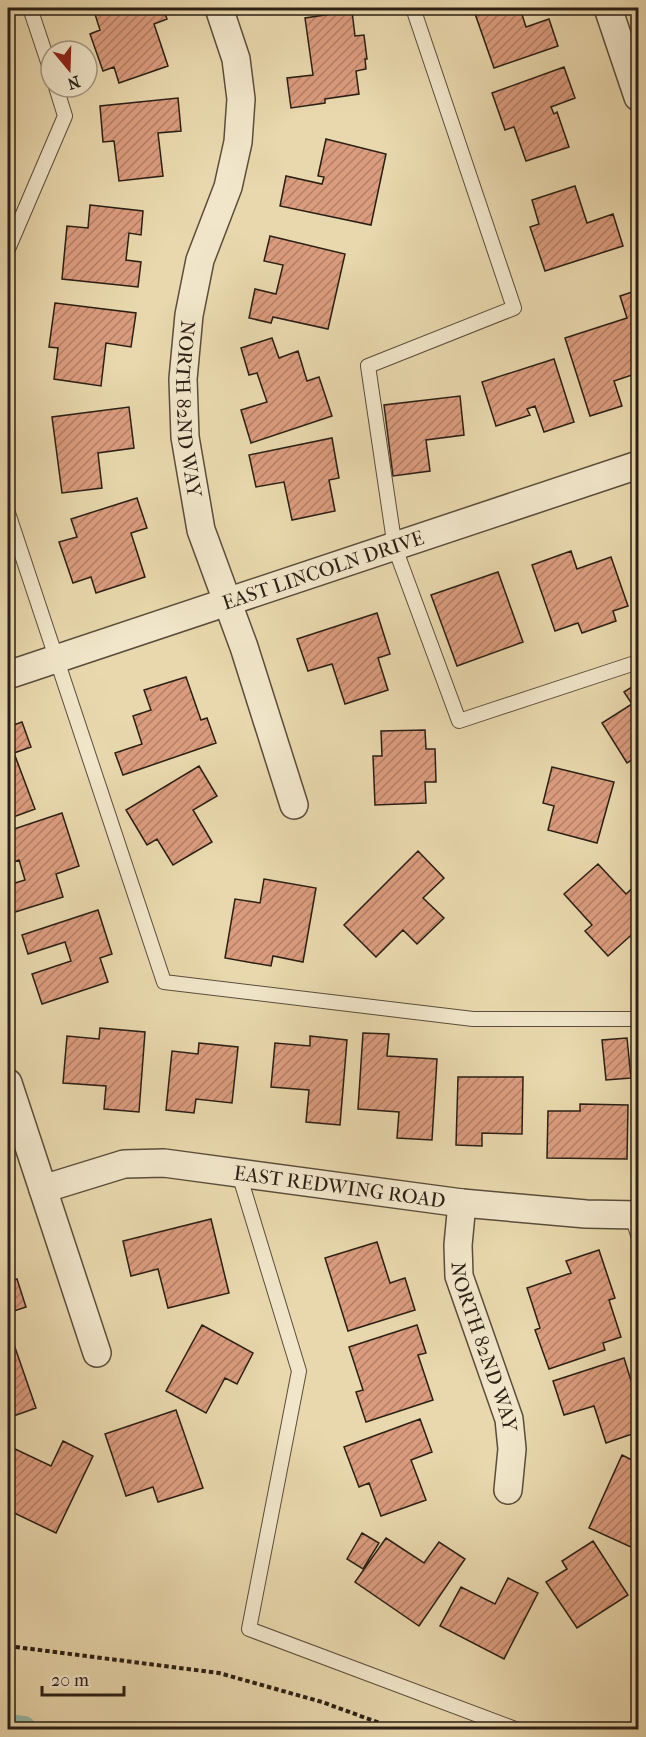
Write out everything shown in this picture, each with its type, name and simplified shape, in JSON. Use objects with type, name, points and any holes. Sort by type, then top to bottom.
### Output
[{"type":"street","name":"NORTH 82ND WAY","points":[[219,8],[236,59],[241,99],[238,142],[228,187],[200,260],[189,315],[183,379],[186,437],[192,489],[201,530],[228,603],[294,805]]},
{"type":"street","points":[[608,8],[639,97]]},
{"type":"street","name":"EAST LINCOLN DRIVE","points":[[8,675],[639,465]]},
{"type":"street","points":[[8,1083],[98,1353]]},
{"type":"street","name":"EAST REDWING ROAD","points":[[43,1189],[124,1164],[164,1163],[462,1203],[636,1222]]},
{"type":"street","name":"NORTH 82ND WAY","points":[[462,1203],[458,1245],[459,1276],[509,1419],[512,1449],[508,1490]]},
{"type":"lane","points":[[30,8],[40,39]]},
{"type":"lane","points":[[414,8],[514,308],[368,366],[394,548],[459,721],[639,662]]},
{"type":"lane","points":[[8,249],[65,116],[60,99]]},
{"type":"lane","points":[[8,513],[164,982],[472,1019],[639,1019]]},
{"type":"lane","points":[[239,1174],[299,1371],[249,1629],[518,1730]]},
{"type":"path","points":[[8,1646],[219,1673],[322,1702],[399,1730]]},
{"type":"building","points":[[103,8],[163,8],[167,19],[154,24],[168,66],[119,83],[114,67],[103,71],[99,60],[99,39],[92,39],[90,34],[100,30],[94,11]]},
{"type":"building","points":[[473,8],[520,8],[526,27],[549,19],[558,46],[494,68]]},
{"type":"building","points":[[352,11],[355,36],[364,35],[367,59],[365,59],[366,69],[356,71],[359,94],[325,99],[325,103],[291,108],[287,78],[313,75],[305,18]]},
{"type":"building","points":[[8,55],[14,55],[10,121],[8,121]]},
{"type":"building","points":[[564,67],[575,98],[551,107],[554,114],[557,112],[569,147],[526,161],[514,127],[505,130],[492,93]]},
{"type":"building","points":[[178,98],[181,131],[158,133],[163,176],[119,181],[114,141],[103,142],[100,106]]},
{"type":"building","points":[[326,139],[386,154],[371,225],[280,206],[286,176],[322,184],[324,177],[318,176]]},
{"type":"building","points":[[575,186],[587,223],[613,214],[623,246],[545,271],[530,227],[539,224],[532,200]]},
{"type":"building","points":[[90,205],[143,211],[141,235],[129,233],[126,260],[141,262],[138,287],[62,279],[67,226],[88,228]]},
{"type":"building","points":[[270,236],[345,254],[328,329],[273,317],[271,323],[249,318],[255,289],[276,294],[283,265],[264,261]]},
{"type":"building","points":[[638,290],[638,373],[614,381],[622,406],[590,416],[565,338],[627,318],[620,296]]},
{"type":"building","points":[[55,303],[136,313],[131,347],[106,343],[101,386],[54,379],[58,348],[49,347]]},
{"type":"building","points":[[272,338],[279,358],[298,351],[307,381],[319,377],[332,416],[251,443],[241,410],[267,402],[257,373],[249,375],[241,348]]},
{"type":"building","points":[[554,359],[574,422],[544,432],[535,406],[527,409],[530,415],[496,426],[482,382]]},
{"type":"building","points":[[460,396],[464,435],[426,440],[430,471],[393,476],[384,405]]},
{"type":"building","points":[[129,407],[134,448],[98,453],[102,488],[62,493],[52,417]]},
{"type":"building","points":[[332,438],[339,478],[329,480],[335,511],[292,520],[284,482],[256,487],[249,455]]},
{"type":"building","points":[[137,498],[147,528],[131,533],[145,577],[96,593],[91,577],[73,583],[59,542],[77,537],[71,519]]},
{"type":"building","points":[[571,551],[577,569],[611,557],[628,606],[613,611],[616,621],[582,633],[578,623],[555,631],[532,565]]},
{"type":"building","points":[[498,572],[523,642],[457,666],[431,595]]},
{"type":"building","points":[[377,613],[390,654],[378,658],[388,690],[345,704],[332,664],[308,671],[297,639]]},
{"type":"building","points":[[186,677],[201,720],[207,718],[216,743],[123,775],[115,753],[142,744],[133,716],[151,710],[144,690]]},
{"type":"building","points":[[638,683],[638,756],[627,763],[602,723],[632,704],[624,692]]},
{"type":"building","points":[[22,722],[31,747],[14,753],[35,809],[8,819],[8,727]]},
{"type":"building","points":[[425,730],[426,749],[435,749],[436,782],[425,782],[426,803],[375,805],[373,756],[382,756],[381,731]]},
{"type":"building","points":[[199,766],[217,796],[193,810],[212,842],[173,865],[157,839],[147,845],[126,810]]},
{"type":"building","points":[[552,767],[614,782],[597,843],[548,830],[554,806],[543,803]]},
{"type":"building","points":[[62,813],[79,866],[56,874],[63,897],[12,913],[8,898],[8,885],[25,880],[19,860],[8,864],[8,831]]},
{"type":"building","points":[[418,851],[444,878],[423,898],[444,918],[417,944],[403,930],[376,957],[344,925]]},
{"type":"building","points":[[598,864],[626,894],[638,883],[638,929],[608,956],[585,931],[592,925],[564,894]]},
{"type":"building","points":[[264,879],[316,888],[303,962],[273,956],[271,966],[225,958],[235,899],[260,903]]},
{"type":"building","points":[[98,910],[112,954],[100,958],[108,982],[42,1004],[32,974],[71,961],[65,942],[28,954],[22,935]]},
{"type":"building","points":[[100,1028],[145,1032],[139,1112],[104,1109],[106,1086],[63,1083],[67,1036],[99,1039]]},
{"type":"building","points":[[363,1033],[389,1034],[387,1056],[437,1059],[432,1140],[397,1138],[399,1112],[358,1109]]},
{"type":"building","points":[[310,1036],[347,1040],[340,1125],[306,1122],[309,1090],[271,1087],[275,1043],[310,1046]]},
{"type":"building","points":[[627,1038],[631,1078],[606,1080],[602,1040]]},
{"type":"building","points":[[199,1043],[238,1047],[232,1103],[196,1099],[194,1113],[166,1110],[172,1051],[198,1054]]},
{"type":"building","points":[[458,1077],[523,1077],[522,1134],[482,1133],[482,1146],[456,1145]]},
{"type":"building","points":[[580,1104],[628,1105],[627,1159],[547,1158],[548,1111],[580,1111]]},
{"type":"building","points":[[211,1219],[229,1293],[168,1308],[158,1269],[131,1276],[123,1241]]},
{"type":"building","points":[[377,1242],[390,1283],[405,1278],[415,1310],[348,1331],[325,1258]]},
{"type":"building","points":[[599,1250],[615,1298],[609,1300],[621,1337],[603,1343],[605,1350],[549,1369],[535,1330],[540,1328],[527,1288],[571,1273],[566,1261]]},
{"type":"building","points":[[17,1279],[26,1307],[8,1313],[8,1282]]},
{"type":"building","points":[[202,1325],[253,1353],[237,1384],[225,1378],[206,1413],[166,1391]]},
{"type":"building","points":[[417,1325],[426,1353],[418,1355],[433,1400],[366,1422],[356,1392],[363,1390],[349,1347]]},
{"type":"building","points":[[10,1333],[36,1408],[8,1418],[8,1334]]},
{"type":"building","points":[[624,1358],[638,1403],[638,1432],[606,1443],[594,1406],[564,1415],[553,1381]]},
{"type":"building","points":[[176,1410],[203,1488],[158,1502],[153,1487],[126,1496],[105,1434]]},
{"type":"building","points":[[420,1419],[432,1452],[411,1460],[426,1500],[381,1516],[369,1483],[359,1487],[344,1447]]},
{"type":"building","points":[[63,1441],[93,1456],[56,1533],[8,1510],[8,1459],[13,1448],[51,1466]]},
{"type":"building","points":[[622,1455],[638,1463],[638,1535],[633,1548],[589,1528]]},
{"type":"building","points":[[362,1533],[379,1543],[363,1569],[347,1559]]},
{"type":"building","points":[[386,1538],[424,1563],[439,1542],[465,1559],[419,1626],[355,1582]]},
{"type":"building","points":[[593,1541],[628,1595],[577,1628],[546,1582],[567,1569],[562,1561]]},
{"type":"building","points":[[508,1578],[538,1593],[504,1659],[440,1626],[461,1587],[495,1604]]},
{"type":"waterway","points":[[8,1728],[23,1730]]}]
